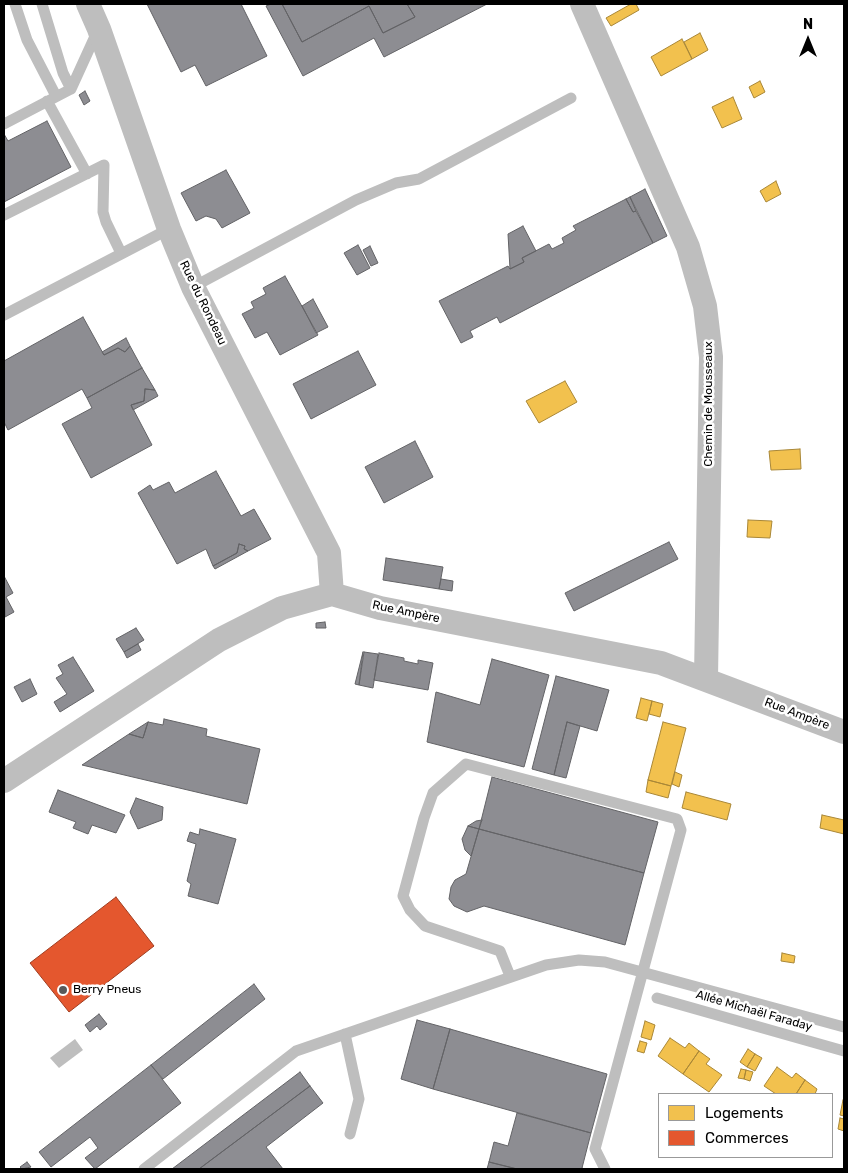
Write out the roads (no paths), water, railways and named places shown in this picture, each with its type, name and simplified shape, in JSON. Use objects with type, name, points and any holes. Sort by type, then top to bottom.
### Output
[{"type":"street","name":"Rue du Rondeau","points":[[88,4],[99,29],[169,229],[193,287],[329,554],[332,594]]},
{"type":"street","name":"Chemin de Mousseaux","points":[[582,4],[688,247],[705,306],[711,357],[706,678]]},
{"type":"street","name":"Rue Ampère","points":[[332,594],[380,608],[661,663],[706,678],[844,732]]},
{"type":"street","points":[[4,781],[219,640],[282,608],[332,594]]},
{"type":"lane","points":[[16,4],[27,40],[87,174]]},
{"type":"lane","points":[[42,4],[62,73],[71,89]]},
{"type":"lane","points":[[4,124],[71,89],[99,29]]},
{"type":"lane","points":[[193,287],[356,200],[396,183],[419,179],[571,98]]},
{"type":"lane","points":[[4,215],[104,165],[103,212],[121,253]]},
{"type":"lane","points":[[4,315],[169,229]]},
{"type":"lane","points":[[510,976],[500,951],[424,926],[410,910],[403,896],[424,818],[434,793],[466,764],[677,819],[681,830],[645,972],[596,1149],[605,1169]]},
{"type":"lane","points":[[144,1169],[296,1051],[546,965],[579,960],[605,962],[844,1027]]},
{"type":"lane","name":"Allée Michaël Faraday","points":[[657,998],[844,1051]]},
{"type":"lane","points":[[345,1034],[359,1099],[350,1134]]},
{"type":"place","name":"Berry Pneus","points":[[63,990]]}]
